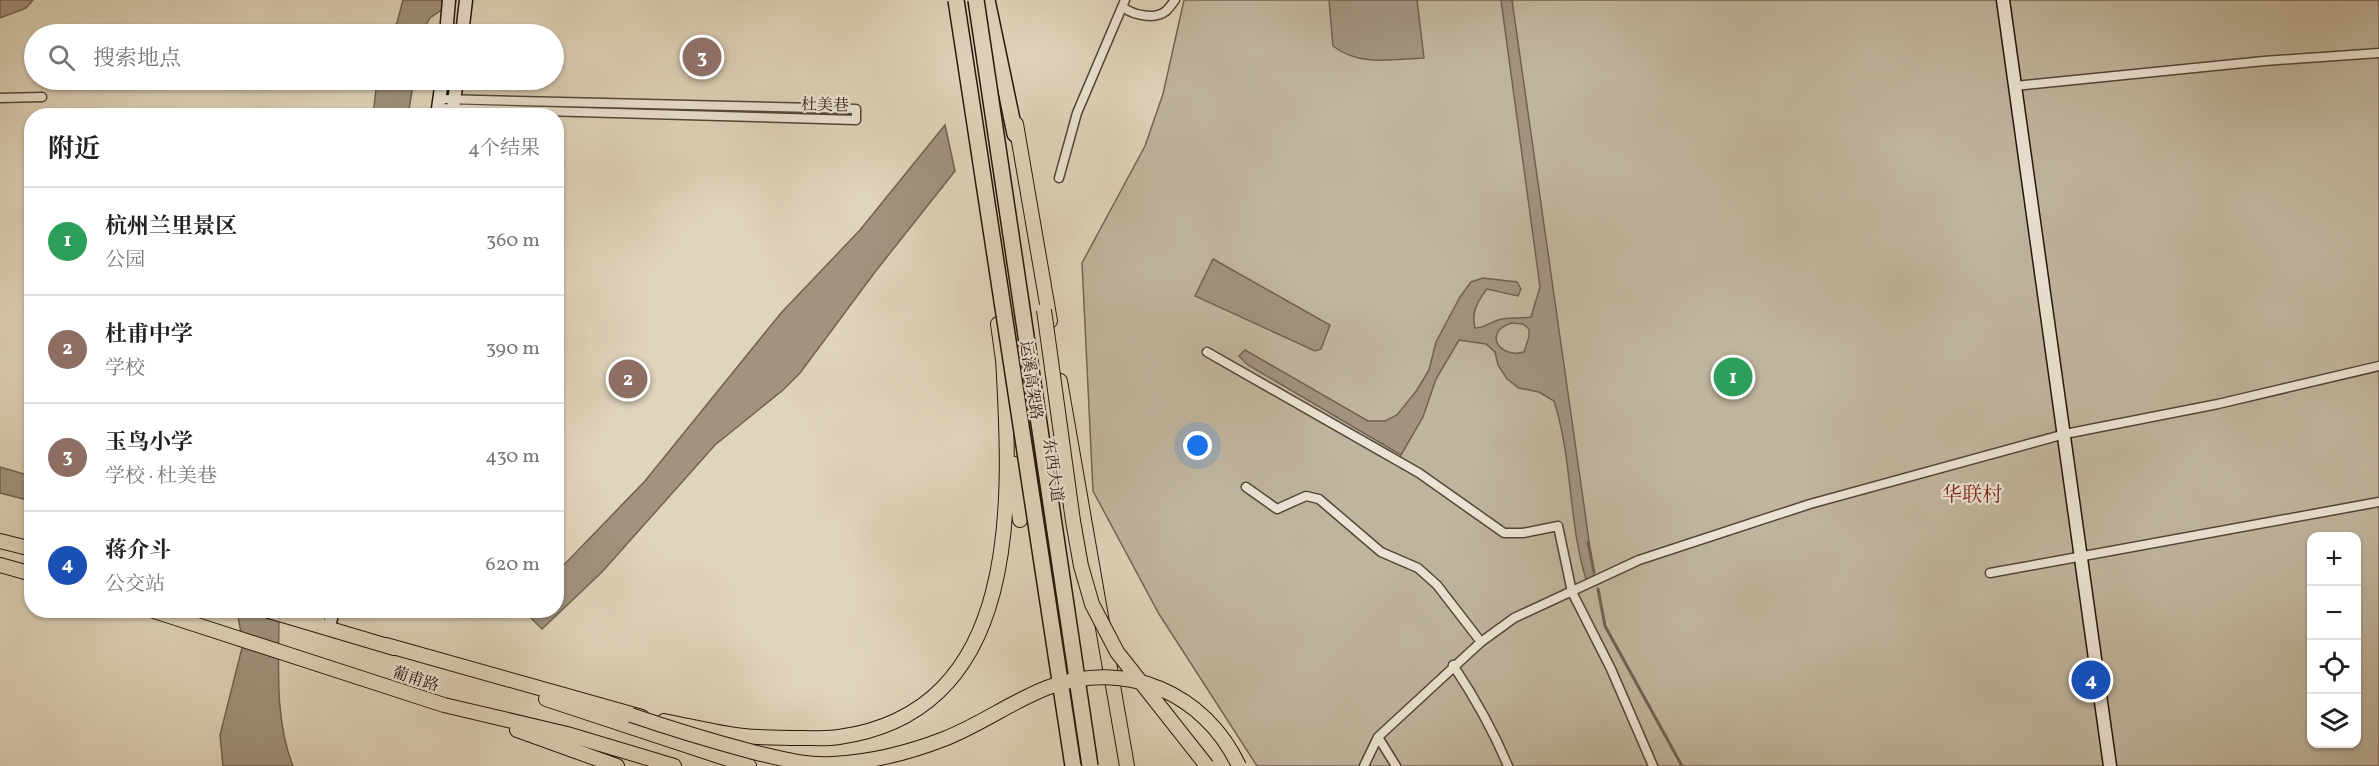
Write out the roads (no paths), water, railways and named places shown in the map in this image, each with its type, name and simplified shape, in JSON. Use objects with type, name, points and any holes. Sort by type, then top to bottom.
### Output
[{"type":"highway","points":[[955,0],[973,143]]},
{"type":"highway","name":"运溪高架路","points":[[955,0],[1073,766]]},
{"type":"highway","name":"运溪高架路","points":[[976,0],[1090,766]]},
{"type":"highway","points":[[987,0],[1015,134]]},
{"type":"main road","name":"东西大道","points":[[966,0],[1082,766]]},
{"type":"main road","points":[[995,0],[1127,766]]},
{"type":"main road","points":[[1015,134],[1029,208],[1073,521],[1086,586],[1098,618],[1117,652],[1208,766]]},
{"type":"main road","points":[[973,143],[1003,358],[1020,520]]},
{"type":"main road","points":[[631,715],[743,736],[837,738],[893,724],[930,701],[961,670],[976,644],[988,613],[996,577],[1007,486],[1003,358]]},
{"type":"main road","points":[[0,541],[24,547]]},
{"type":"main road","points":[[0,565],[24,572]]},
{"type":"main road","name":"葡甫路","points":[[176,618],[444,705],[567,734],[674,766]]},
{"type":"main road","name":"葡甫路","points":[[307,618],[322,621],[386,645],[749,766]]},
{"type":"main road","points":[[386,645],[631,715],[700,738],[787,760],[832,764],[896,756],[925,746],[971,728],[1048,688],[1066,682],[1127,678],[1163,689],[1196,710],[1227,742],[1239,766]]},
{"type":"main road","points":[[444,705],[617,766]]},
{"type":"street","points":[[447,24],[449,0]]},
{"type":"street","points":[[463,24],[466,0]]},
{"type":"street","points":[[1125,4],[1131,13],[1149,16],[1164,13],[1175,0]]},
{"type":"street","points":[[2003,0],[2110,766]]},
{"type":"street","points":[[1059,178],[1077,112],[1125,4]]},
{"type":"street","points":[[2015,86],[2264,61],[2379,53]]},
{"type":"street","points":[[438,108],[441,90]]},
{"type":"street","points":[[454,108],[456,90]]},
{"type":"street","points":[[0,98],[42,97]]},
{"type":"street","name":"杜美巷","points":[[438,108],[454,108]]},
{"type":"street","name":"杜美巷","points":[[564,109],[856,110],[856,120],[564,111]]},
{"type":"street","points":[[1208,352],[1419,473],[1504,533],[1523,533],[1558,526],[1572,592],[1611,669],[1653,766]]},
{"type":"street","points":[[1364,766],[1378,737],[1453,665],[1481,642],[1514,618],[1639,560],[1778,514],[2065,434],[2218,404],[2379,366]]},
{"type":"street","points":[[1246,486],[1276,509],[1306,496],[1319,499],[1380,552],[1418,568],[1437,585],[1481,642]]},
{"type":"street","points":[[1990,573],[2379,502]]},
{"type":"street","points":[[1453,665],[1489,723],[1508,766]]},
{"type":"street","points":[[1378,737],[1396,766]]},
{"type":"waterway","points":[[1588,542],[1594,572]]},
{"type":"waterway","points":[[1598,589],[1605,626],[1682,766]]},
{"type":"place","name":"玉鸟小学","points":[[702,57]]},
{"type":"place","name":"杭州兰里景区","points":[[1733,377]]},
{"type":"place","name":"杜甫中学","points":[[628,379]]},
{"type":"place","name":"蒋介斗","points":[[2091,680]]},
{"type":"district","name":"华联村","points":[[1972,494]]}]
